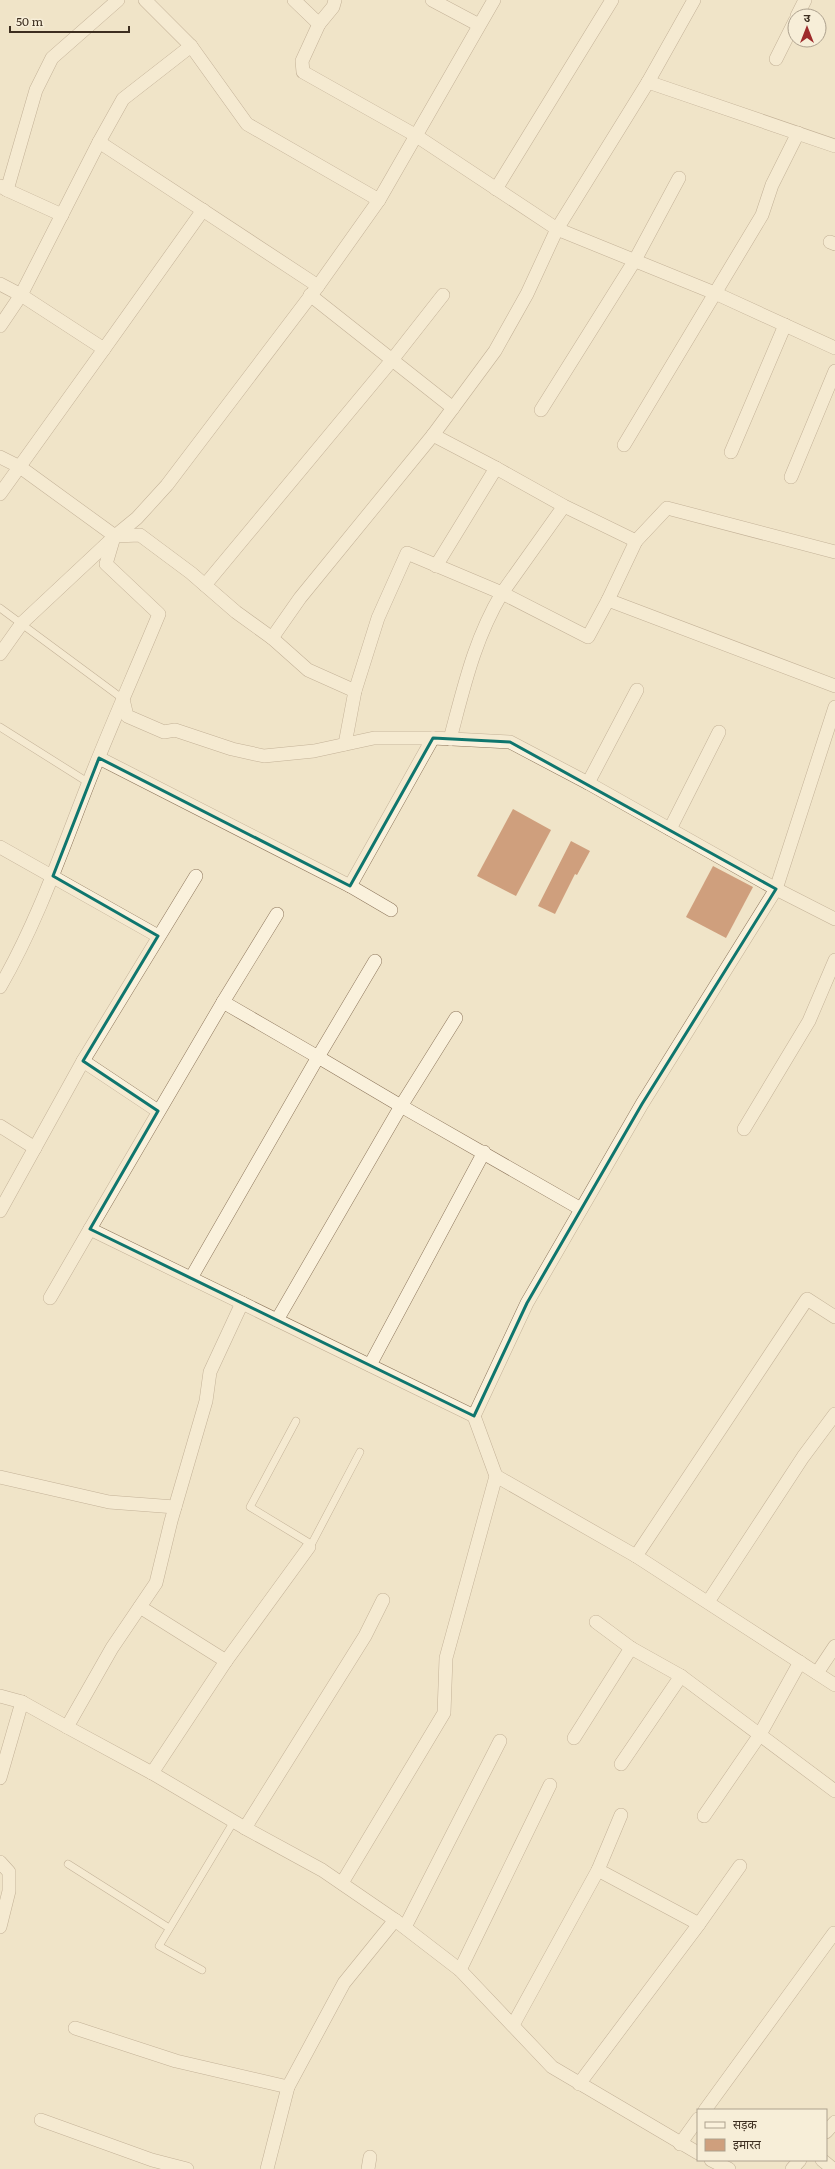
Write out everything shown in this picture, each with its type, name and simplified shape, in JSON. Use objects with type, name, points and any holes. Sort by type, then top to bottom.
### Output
[{"type":"street","points":[[62,216],[4,188],[36,90],[52,58],[118,0]]},
{"type":"street","points":[[146,0],[191,46],[247,124],[379,200]]},
{"type":"street","points":[[294,0],[320,24]]},
{"type":"street","points":[[335,0],[333,7],[320,24],[302,61],[303,72],[415,136],[557,229],[717,294],[835,348]]},
{"type":"street","points":[[432,0],[479,25]]},
{"type":"street","points":[[0,654],[22,623],[115,536],[137,518],[167,485],[314,290],[379,200],[494,0]]},
{"type":"street","points":[[496,189],[612,0]]},
{"type":"street","points":[[272,638],[300,598],[433,435],[495,351],[527,294],[557,229],[648,82],[694,0]]},
{"type":"street","points":[[776,60],[787,37]]},
{"type":"street","points":[[0,326],[21,295],[99,142],[123,100],[191,46]]},
{"type":"street","points":[[648,82],[835,146]]},
{"type":"street","points":[[624,445],[717,294],[762,215],[772,185],[798,133]]},
{"type":"street","points":[[99,142],[203,210],[314,290],[392,360],[453,408]]},
{"type":"street","points":[[541,410],[635,260],[679,178]]},
{"type":"street","points":[[0,494],[203,210]]},
{"type":"street","points":[[0,284],[21,295],[104,348]]},
{"type":"street","points":[[205,585],[392,360],[443,295]]},
{"type":"street","points":[[731,452],[785,325]]},
{"type":"street","points":[[791,477],[835,371]]},
{"type":"street","points":[[433,435],[564,506],[636,541]]},
{"type":"street","points":[[0,457],[20,467],[115,536],[140,535],[272,638],[308,670],[355,691]]},
{"type":"street","points":[[436,566],[496,468]]},
{"type":"street","points":[[450,739],[474,648],[487,618],[502,593],[564,506]]},
{"type":"street","points":[[345,744],[355,691],[378,618],[407,553],[502,593],[588,637],[608,600],[636,541],[667,508],[835,552]]},
{"type":"street","points":[[0,987],[17,958],[53,876],[88,783],[159,614],[106,564],[115,536]]},
{"type":"street","points":[[608,600],[835,686]]},
{"type":"street","points":[[588,783],[637,690]]},
{"type":"street","points":[[123,699],[127,716],[164,732],[175,730],[238,751],[264,756],[314,751],[374,738],[433,738],[510,742],[588,783],[776,889],[835,919]]},
{"type":"street","points":[[474,1416],[527,1303],[642,1104],[776,889],[835,707]]},
{"type":"street","points":[[670,829],[719,732]]},
{"type":"street","points":[[350,886],[433,738]]},
{"type":"street","points":[[99,758],[350,886],[391,910]]},
{"type":"street","points":[[0,847],[158,936]]},
{"type":"street","points":[[0,1211],[83,1061],[196,876]]},
{"type":"street","points":[[50,1298],[222,1002],[277,914]]},
{"type":"street","points":[[744,1129],[809,1021],[835,960]]},
{"type":"street","points":[[191,1278],[375,961]]},
{"type":"street","points":[[222,1002],[581,1209]]},
{"type":"street","points":[[278,1320],[401,1106],[456,1018]]},
{"type":"street","points":[[83,1061],[158,1111]]},
{"type":"street","points":[[0,1126],[36,1148]]},
{"type":"street","points":[[370,1365],[484,1152]]},
{"type":"street","points":[[90,1229],[474,1416],[496,1476],[446,1658],[444,1713],[342,1883]]},
{"type":"street","points":[[636,1556],[806,1299],[835,1317]]},
{"type":"street","points":[[67,1727],[112,1648],[156,1584],[175,1507],[206,1401],[210,1372],[242,1303]]},
{"type":"street","points":[[708,1602],[803,1457],[835,1414]]},
{"type":"street","points":[[496,1476],[636,1556],[835,1685]]},
{"type":"street","points":[[0,1478],[109,1502],[175,1507]]},
{"type":"street","points":[[152,1773],[226,1661],[310,1545]]},
{"type":"street","points":[[239,1824],[365,1636],[383,1600]]},
{"type":"street","points":[[140,1607],[226,1661]]},
{"type":"street","points":[[596,1622],[631,1648],[681,1676],[759,1736],[835,1791]]},
{"type":"street","points":[[817,1673],[835,1646]]},
{"type":"street","points":[[574,1738],[631,1648]]},
{"type":"street","points":[[704,1816],[759,1736],[800,1662]]},
{"type":"street","points":[[621,1764],[681,1676]]},
{"type":"street","points":[[0,1696],[22,1702],[152,1773],[322,1870],[342,1883],[400,1924],[460,1970],[552,2067],[680,2144],[697,2152]]},
{"type":"street","points":[[0,1778],[22,1702]]},
{"type":"street","points":[[267,2169],[288,2088],[344,1983],[400,1924],[500,1740]]},
{"type":"street","points":[[460,1970],[550,1786]]},
{"type":"street","points":[[513,2025],[598,1870],[621,1815]]},
{"type":"street","points":[[0,1862],[9,1872],[9,1891],[0,1928]]},
{"type":"street","points":[[579,2084],[699,1924],[740,1866]]},
{"type":"street","points":[[598,1870],[699,1924]]},
{"type":"street","points":[[706,2109],[834,1933]]},
{"type":"street","points":[[75,2028],[176,2061],[288,2088]]},
{"type":"street","points":[[41,2120],[152,2160],[187,2169]]},
{"type":"street","points":[[680,2144],[697,2120]]},
{"type":"street","points":[[827,2131],[835,2122]]},
{"type":"street","points":[[713,2161],[729,2169]]},
{"type":"street","points":[[792,2169],[799,2161]]},
{"type":"street","points":[[823,2161],[833,2169]]},
{"type":"lane","points":[[0,608],[123,699]]},
{"type":"lane","points":[[0,727],[88,783]]},
{"type":"lane","points":[[296,1421],[250,1507],[310,1545],[360,1452]]},
{"type":"lane","points":[[202,1970],[159,1946],[169,1928],[239,1824]]},
{"type":"lane","points":[[68,1864],[169,1928]]},
{"type":"highlighted area","points":[[433,738],[510,742],[776,889],[642,1104],[527,1303],[474,1416],[90,1229],[158,1111],[83,1061],[158,936],[53,876],[99,758],[350,886]]},
{"type":"building","points":[[513,809],[551,830],[516,896],[477,876]]},
{"type":"building","points":[[571,841],[590,851],[577,875],[575,874],[555,914],[538,906]]},
{"type":"building","points":[[713,866],[753,887],[726,938],[686,917]]}]
